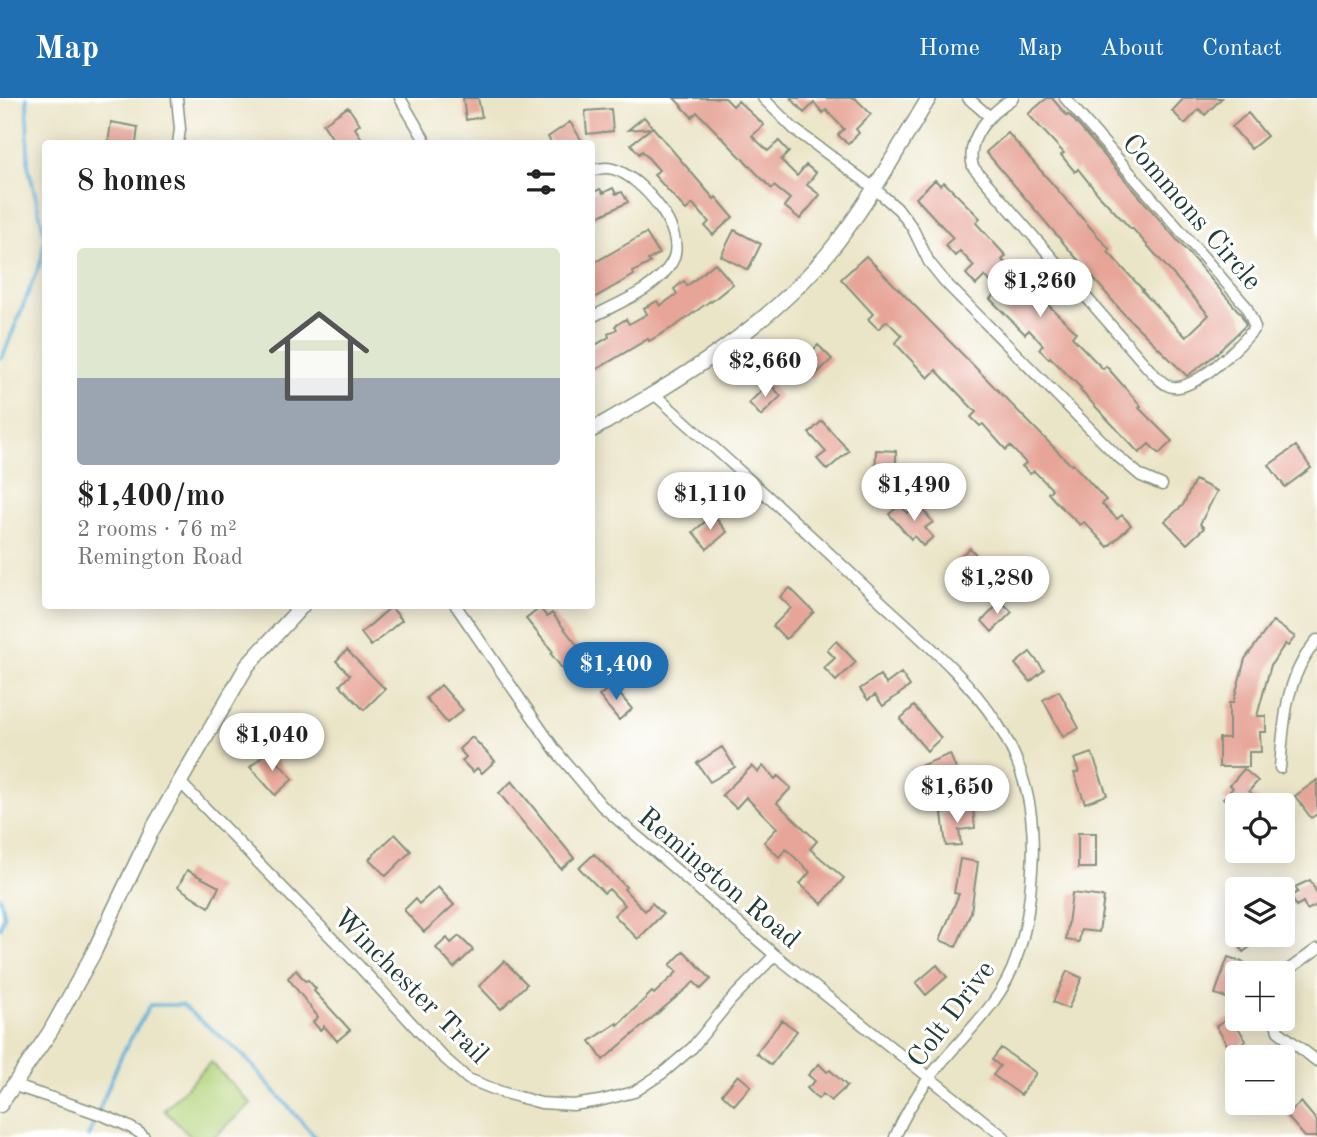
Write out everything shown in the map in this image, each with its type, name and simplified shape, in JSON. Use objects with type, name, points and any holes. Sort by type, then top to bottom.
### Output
[{"type":"street","points":[[177,98],[179,140]]},
{"type":"street","points":[[400,98],[425,140]]},
{"type":"street","points":[[763,98],[794,129],[874,188],[899,210],[912,226],[929,262],[979,317],[1131,470],[1162,485]]},
{"type":"street","points":[[595,428],[723,350],[765,317],[830,251],[874,188],[929,98]]},
{"type":"street","points":[[968,98],[990,117]]},
{"type":"street","name":"Commons Circle","points":[[1013,98],[990,117],[972,146],[970,155],[973,167],[1148,368],[1169,387],[1183,387],[1194,382],[1245,341],[1255,327],[1246,306],[1065,98]]},
{"type":"street","points":[[595,170],[611,163],[658,203],[680,248],[656,280],[595,315]]},
{"type":"street","name":"Colt Drive","points":[[654,394],[779,505],[958,672],[1002,729],[1026,789],[1034,848],[1026,928],[1009,978],[998,996],[929,1078],[904,1117],[895,1137]]},
{"type":"street","points":[[0,1105],[50,1032],[93,954],[152,830],[247,666],[299,609]]},
{"type":"street","name":"Remington Road","points":[[458,609],[556,751],[602,806],[775,955],[1004,1137]]},
{"type":"street","points":[[1280,768],[1290,686],[1304,655],[1317,640]]},
{"type":"street","name":"Winchester Trail","points":[[180,782],[358,965],[442,1056],[468,1079],[501,1092],[541,1103],[573,1105],[634,1092],[664,1072],[692,1048],[731,1000],[775,955]]},
{"type":"street","points":[[1295,966],[1317,949]]},
{"type":"street","points":[[1278,1031],[1317,1061]]},
{"type":"street","points":[[15,1086],[116,1121],[144,1137]]},
{"type":"green space","points":[[211,1062],[251,1104],[214,1137],[191,1137],[164,1110]]},
{"type":"building","points":[[463,98],[478,98],[482,117],[466,120]]},
{"type":"building","points":[[674,98],[725,98],[733,106],[738,101],[764,125],[752,136],[768,151],[779,141],[789,152],[781,160],[797,176],[806,165],[816,173],[807,185],[820,195],[800,219],[784,206],[790,199],[774,186],[772,189],[697,112],[692,117]]},
{"type":"building","points":[[791,98],[855,98],[871,114],[856,129],[859,133],[848,144],[838,135],[844,129],[826,110],[823,113],[814,103],[804,113]]},
{"type":"building","points":[[1047,98],[1052,98],[1067,116],[1068,114],[1072,118],[1241,314],[1246,325],[1214,356],[1187,376],[1123,313],[986,152],[1008,133],[1110,250],[1108,252],[1142,291],[1186,337],[1209,315],[1078,169],[1075,172],[1061,155],[1064,153],[1028,114]]},
{"type":"building","points":[[1184,98],[1222,98],[1205,115],[1199,109],[1185,124],[1172,111]]},
{"type":"building","points":[[348,107],[360,124],[355,128],[362,140],[333,140],[323,124]]},
{"type":"building","points":[[611,109],[613,131],[587,134],[585,111]]},
{"type":"building","points":[[1248,113],[1267,136],[1251,149],[1232,127]]},
{"type":"building","points":[[644,117],[714,199],[716,197],[733,217],[713,235],[705,226],[709,222],[693,204],[686,210],[654,175],[659,170],[642,151],[639,154],[631,144],[651,128],[628,130]]},
{"type":"building","points":[[111,122],[138,127],[136,140],[109,140]]},
{"type":"building","points":[[570,122],[581,140],[550,140],[548,137]]},
{"type":"building","points":[[935,180],[940,185],[944,182],[980,218],[976,223],[1006,256],[1002,260],[1076,332],[1072,337],[1103,369],[1106,366],[1141,406],[1139,408],[1172,441],[1159,454],[1149,444],[1139,453],[1080,390],[1082,389],[1039,349],[1043,345],[1029,330],[1025,334],[990,299],[998,290],[985,276],[976,285],[966,274],[974,266],[960,251],[955,256],[945,245],[953,238],[916,198]]},
{"type":"building","points":[[613,188],[616,194],[622,192],[628,202],[595,218],[595,192],[600,189],[603,193]]},
{"type":"building","points":[[734,230],[761,244],[748,270],[721,256]]},
{"type":"building","points":[[646,233],[659,254],[648,260],[650,263],[633,272],[634,275],[595,297],[595,262]]},
{"type":"building","points":[[866,256],[1071,465],[1073,464],[1106,500],[1102,504],[1117,519],[1122,515],[1131,525],[1108,547],[1084,522],[1080,525],[1055,501],[1048,493],[1052,489],[1034,471],[1030,474],[1022,466],[1026,463],[1010,446],[1006,450],[983,424],[980,426],[971,417],[976,412],[936,370],[928,378],[895,343],[902,336],[887,321],[878,329],[868,319],[873,314],[841,279]]},
{"type":"building","points":[[715,263],[733,284],[677,325],[595,370],[595,345],[609,337],[608,334],[617,329],[615,326],[626,319],[629,324],[647,314],[644,308],[657,301],[660,306],[677,294],[674,289],[684,281],[687,286]]},
{"type":"building","points":[[818,345],[832,359],[811,379],[798,366]]},
{"type":"building","points":[[769,383],[781,396],[761,416],[749,403]]},
{"type":"building","points":[[822,421],[849,451],[827,470],[817,459],[826,452],[809,433]]},
{"type":"building","points":[[1296,446],[1311,468],[1285,487],[1269,465]]},
{"type":"building","points":[[876,450],[896,451],[896,492],[875,491]]},
{"type":"building","points":[[1195,480],[1217,491],[1200,524],[1204,528],[1187,544],[1165,521],[1183,505]]},
{"type":"building","points":[[918,504],[933,522],[925,528],[933,537],[923,546],[914,536],[911,539],[889,514],[900,505],[907,513]]},
{"type":"building","points":[[713,515],[727,532],[707,549],[693,532]]},
{"type":"building","points":[[970,548],[984,564],[967,578],[953,562]]},
{"type":"building","points":[[790,588],[814,612],[786,639],[773,626],[791,608],[780,597]]},
{"type":"building","points":[[1001,601],[1012,612],[992,632],[982,621]]},
{"type":"building","points":[[389,609],[393,609],[402,620],[371,646],[361,633]]},
{"type":"building","points":[[539,609],[547,617],[552,613],[595,668],[575,685],[526,619]]},
{"type":"building","points":[[1273,621],[1295,637],[1288,646],[1285,644],[1271,665],[1257,716],[1266,716],[1266,732],[1260,732],[1261,752],[1249,752],[1249,767],[1219,767],[1219,738],[1229,738],[1229,703],[1233,703],[1245,659]]},
{"type":"building","points":[[836,641],[856,662],[836,681],[824,668],[835,658],[827,650]]},
{"type":"building","points":[[347,650],[385,689],[364,710],[340,685],[350,675],[336,661]]},
{"type":"building","points":[[1030,652],[1044,670],[1030,682],[1015,664]]},
{"type":"building","points":[[901,673],[910,686],[883,706],[875,695],[868,700],[860,689],[880,675],[886,684]]},
{"type":"building","points":[[441,685],[463,710],[447,723],[426,698]]},
{"type":"building","points":[[612,685],[632,709],[619,720],[599,696]]},
{"type":"building","points":[[1059,691],[1079,728],[1063,737],[1043,700]]},
{"type":"building","points":[[914,706],[941,738],[927,751],[900,719]]},
{"type":"building","points":[[472,737],[495,761],[482,773],[477,768],[473,772],[462,761],[466,757],[459,749]]},
{"type":"building","points":[[722,747],[735,767],[710,782],[697,763]]},
{"type":"building","points":[[268,751],[293,779],[275,795],[250,767]]},
{"type":"building","points":[[1092,753],[1107,795],[1085,803],[1074,773],[1079,772],[1074,759]]},
{"type":"building","points":[[950,754],[964,789],[930,803],[922,784],[917,786],[910,770]]},
{"type":"building","points":[[752,766],[758,772],[763,766],[775,779],[778,776],[791,788],[777,803],[817,841],[810,849],[844,878],[822,904],[800,884],[810,872],[786,849],[779,857],[764,842],[777,828],[746,797],[736,808],[722,795]]},
{"type":"building","points":[[1244,769],[1258,781],[1249,791],[1251,793],[1228,793],[1233,788],[1230,785]]},
{"type":"building","points":[[1317,780],[1317,814],[1311,818],[1295,796]]},
{"type":"building","points":[[512,781],[574,858],[561,869],[499,793]]},
{"type":"building","points":[[973,809],[975,828],[959,830],[961,845],[946,846],[942,813]]},
{"type":"building","points":[[1078,833],[1096,833],[1096,868],[1078,868]]},
{"type":"building","points":[[395,834],[411,851],[386,876],[369,859]]},
{"type":"building","points":[[594,854],[645,911],[652,903],[663,914],[638,939],[614,915],[625,905],[609,889],[604,893],[579,868]]},
{"type":"building","points":[[960,859],[978,862],[971,912],[956,947],[940,940],[959,894],[954,893]]},
{"type":"building","points":[[187,870],[219,887],[209,907],[178,887]]},
{"type":"building","points":[[1310,880],[1317,893],[1317,905],[1307,910],[1303,902],[1296,906],[1295,894],[1298,892],[1295,887]]},
{"type":"building","points":[[438,887],[454,905],[424,932],[404,910],[415,899],[419,904]]},
{"type":"building","points":[[1072,893],[1104,897],[1099,932],[1081,930],[1079,942],[1066,940]]},
{"type":"building","points":[[459,936],[473,950],[454,968],[436,948],[447,938],[451,943]]},
{"type":"building","points":[[684,951],[711,979],[701,989],[694,982],[603,1060],[590,1041],[617,1023],[618,1025],[677,972],[670,965]]},
{"type":"building","points":[[504,961],[527,984],[501,1009],[479,986]]},
{"type":"building","points":[[937,965],[947,977],[926,995],[916,983]]},
{"type":"building","points":[[1225,966],[1225,998],[1215,994]]},
{"type":"building","points":[[296,970],[305,981],[308,980],[316,989],[314,991],[350,1030],[337,1041],[324,1026],[320,1030],[313,1022],[318,1017],[288,978]]},
{"type":"building","points":[[1067,971],[1082,978],[1068,1009],[1053,1002]]},
{"type":"building","points":[[782,1020],[797,1031],[771,1065],[756,1053]]},
{"type":"building","points":[[1225,1021],[1225,1031],[1240,1031],[1246,1041],[1240,1045],[1227,1045],[1216,1026]]},
{"type":"building","points":[[1001,1048],[1036,1073],[1021,1095],[993,1075],[1000,1066],[992,1060]]},
{"type":"building","points":[[819,1064],[847,1086],[831,1101],[823,1094],[818,1099],[807,1088],[815,1081],[808,1075]]},
{"type":"building","points":[[738,1075],[751,1086],[734,1105],[722,1094]]},
{"type":"building","points":[[1301,1102],[1317,1121],[1317,1137],[1305,1137],[1286,1115],[1295,1115],[1295,1107]]},
{"type":"waterway","points":[[27,98],[28,165],[42,223]]},
{"type":"waterway","points":[[0,358],[42,255]]},
{"type":"waterway","points":[[0,897],[4,916],[0,928]]},
{"type":"waterway","points":[[88,1137],[121,1056],[150,1005],[182,1005],[243,1055],[315,1137]]}]
